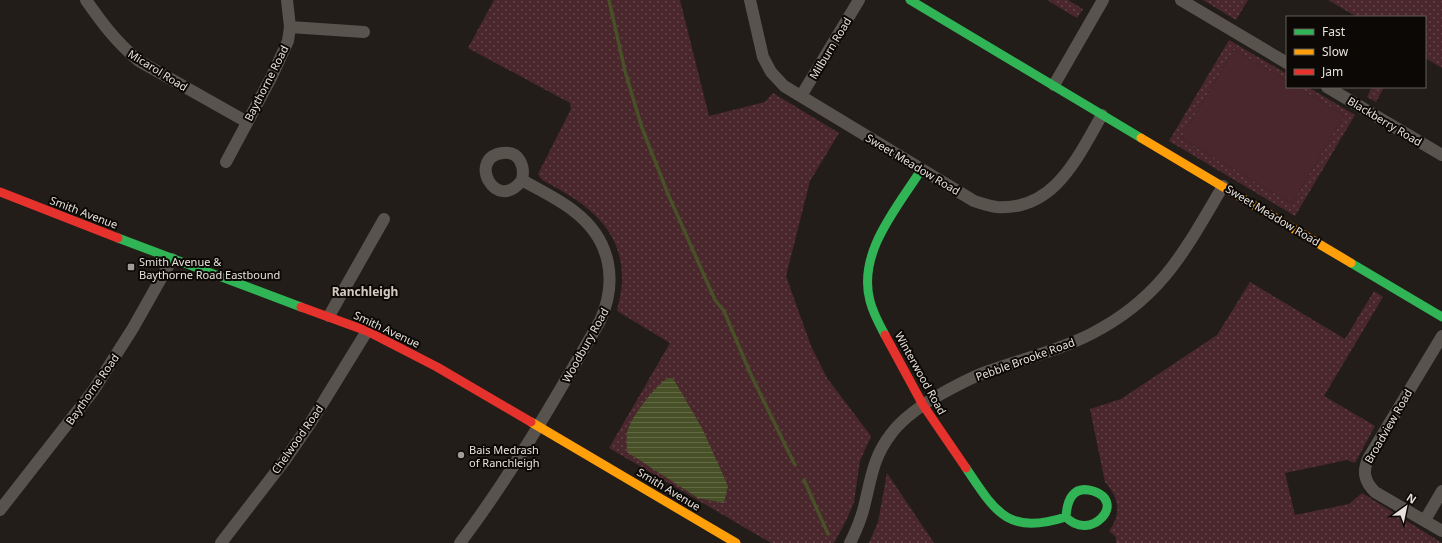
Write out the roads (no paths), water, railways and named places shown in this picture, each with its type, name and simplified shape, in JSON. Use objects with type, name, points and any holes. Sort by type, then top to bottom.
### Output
[{"type":"street","name":"Micarol Road","points":[[86,0],[107,31],[124,49],[139,61],[247,122]]},
{"type":"street","name":"Baythorne Road","points":[[226,162],[281,58],[288,41],[290,27],[287,0]]},
{"type":"street","name":"Sweet Meadow Road","points":[[750,0],[763,56],[771,72],[784,86],[920,170],[974,201],[996,207],[1020,206],[1043,196],[1056,186],[1070,168],[1102,115]]},
{"type":"street","name":"Milburn Road","points":[[801,96],[859,0]]},
{"type":"street","name":"Sweet Meadow Road","points":[[910,0],[1442,317]]},
{"type":"street","points":[[1054,85],[1104,0]]},
{"type":"street","points":[[1180,0],[1286,62]]},
{"type":"street","points":[[290,27],[364,32]]},
{"type":"street","name":"Blackberry Road","points":[[1329,88],[1442,155]]},
{"type":"street","name":"Winterwood Road","points":[[920,170],[877,240],[870,257],[867,272],[869,300],[874,314],[923,405],[996,511],[1014,522],[1030,525],[1045,524],[1066,517]]},
{"type":"street","name":"Woodbury Road","points":[[460,543],[511,472],[600,321],[607,305],[610,286],[610,267],[604,249],[597,235],[584,220],[562,203],[522,180]]},
{"type":"street","name":"Pebble Brooke Road","points":[[850,543],[864,508],[870,474],[876,458],[891,432],[923,405],[964,382],[981,374],[1066,345],[1091,334],[1137,304],[1170,272],[1223,186]]},
{"type":"street","name":"Smith Avenue","points":[[0,192],[172,259],[367,331],[437,367],[539,426],[731,542]]},
{"type":"street","points":[[329,316],[384,219]]},
{"type":"street","name":"Baythorne Road","points":[[0,510],[93,391],[125,342],[172,259]]},
{"type":"street","name":"Chelwood Road","points":[[220,543],[307,428],[367,331]]},
{"type":"street","name":"Broadview Road","points":[[1442,336],[1365,465],[1365,479],[1375,492],[1442,531]]},
{"type":"street","points":[[1078,490],[1092,490],[1104,498],[1107,505],[1107,512],[1104,521],[1099,527],[1092,531],[1078,530],[1066,517],[1065,508],[1067,501],[1072,494],[1078,490]]},
{"type":"street","points":[[1425,520],[1442,491]]},
{"type":"waterway","points":[[609,0],[625,71],[642,128],[668,194],[715,300],[724,311],[751,375],[795,465]]},
{"type":"waterway","points":[[804,480],[828,534]]},
{"type":"place","name":"Smith Avenue & Baythorne Road Eastbound","points":[[131,267]]},
{"type":"place","name":"Bais Medrash of Ranchleigh","points":[[461,455]]},
{"type":"district","name":"Ranchleigh","points":[[365,291]]}]
